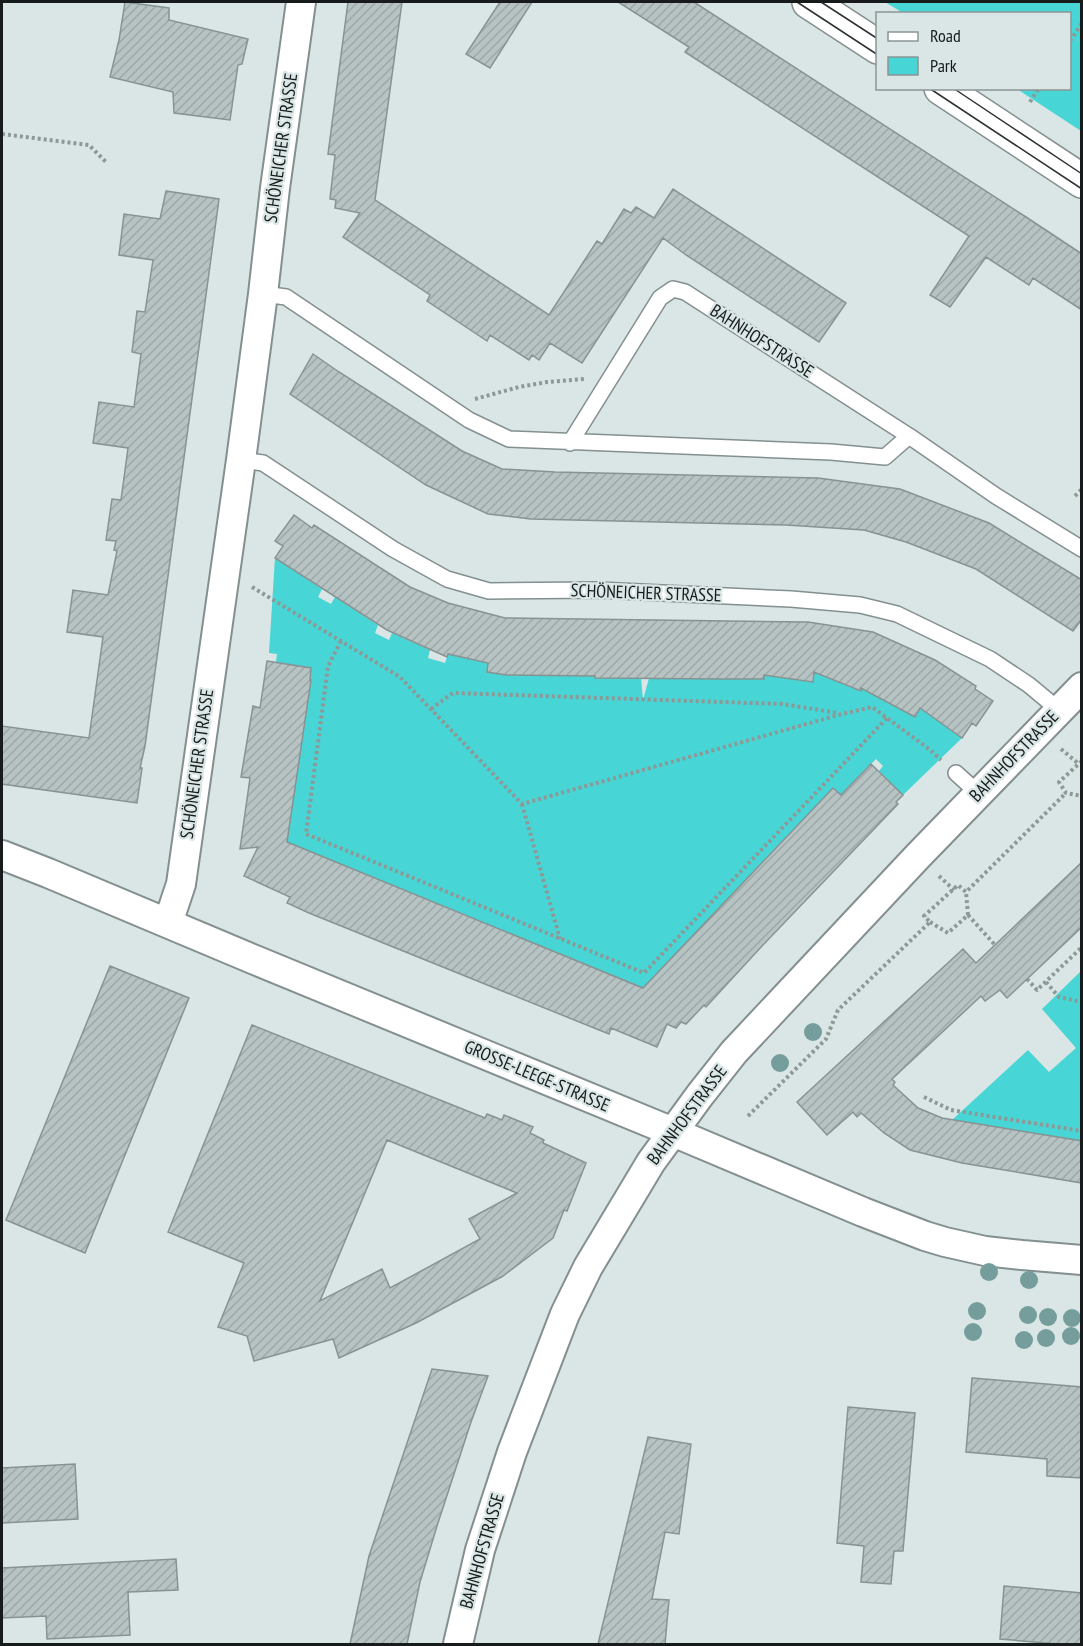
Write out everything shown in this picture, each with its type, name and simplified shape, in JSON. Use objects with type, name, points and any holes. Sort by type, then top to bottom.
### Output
[{"type":"main road","points":[[809,2],[876,46]]},
{"type":"main road","points":[[944,90],[1082,181]]},
{"type":"street","name":"SCHÖNEICHER STRASSE","points":[[168,923],[181,884],[241,460],[263,294],[274,188],[301,2]]},
{"type":"street","name":"BAHNHOFSTRASSE","points":[[458,1644],[480,1550],[512,1452],[565,1314],[588,1267],[651,1161],[734,1052],[978,793],[1082,687]]},
{"type":"street","name":"GROSSE-LEEGE-STRASSE","points":[[2,855],[863,1212],[945,1242],[994,1252],[1082,1260]]},
{"type":"lane","name":"BAHNHOFSTRASSE","points":[[608,382],[660,298],[673,289],[685,292],[909,436],[996,496],[1082,549]]},
{"type":"lane","points":[[263,294],[286,297],[453,410],[508,440],[831,452],[885,457],[909,436]]},
{"type":"lane","points":[[570,442],[608,382]]},
{"type":"lane","name":"SCHÖNEICHER STRASSE","points":[[241,460],[263,463],[393,549],[447,579],[489,591],[598,590],[791,599],[860,605],[897,614],[990,659],[1029,685],[1059,710]]},
{"type":"lane","points":[[956,773],[978,793]]},
{"type":"path","points":[[1071,39],[1082,22]]},
{"type":"path","points":[[1030,102],[1038,90]]},
{"type":"path","points":[[2,134],[89,145],[106,163]]},
{"type":"path","points":[[453,410],[462,402],[519,387],[594,378],[608,382]]},
{"type":"path","points":[[1075,496],[1082,489]]},
{"type":"path","points":[[247,583],[400,677],[522,804],[560,939]]},
{"type":"path","points":[[341,641],[328,666],[306,834],[644,973],[887,718]]},
{"type":"path","points":[[431,709],[453,693],[782,704],[842,714]]},
{"type":"path","points":[[522,804],[872,707],[929,749],[956,773]]},
{"type":"path","points":[[1060,748],[1080,763],[1059,782],[1066,793],[1082,796]]},
{"type":"path","points":[[966,892],[1066,793]]},
{"type":"path","points":[[939,876],[954,890]]},
{"type":"path","points":[[968,915],[948,933],[924,916],[958,885],[966,892],[968,915],[995,945]]},
{"type":"path","points":[[748,1116],[826,1039],[838,1010],[930,922]]},
{"type":"path","points":[[1027,979],[1037,990],[1082,947]]},
{"type":"path","points":[[1046,982],[1059,997],[1082,1002]]},
{"type":"path","points":[[924,1097],[951,1110],[1082,1131]]},
{"type":"green space","points":[[885,2],[1081,2],[1081,131],[1019,90],[1071,90],[1071,12],[901,12]]},
{"type":"green space","points":[[275,558],[322,589],[318,597],[331,604],[335,597],[378,625],[375,633],[389,640],[392,633],[430,650],[428,658],[445,663],[448,654],[488,663],[488,672],[504,675],[545,667],[546,675],[562,676],[594,668],[595,678],[641,677],[643,700],[649,678],[763,679],[763,671],[797,671],[797,680],[812,682],[814,672],[849,678],[848,686],[860,691],[862,684],[915,716],[920,708],[962,738],[903,795],[879,771],[883,766],[876,759],[774,864],[767,857],[721,906],[727,913],[692,936],[662,968],[651,992],[287,842],[311,668],[276,662],[277,654],[269,653]]},
{"type":"green space","points":[[1081,971],[1081,1141],[952,1120],[1028,1050],[1049,1072],[1076,1048],[1042,1009]]},
{"type":"building","points":[[125,2],[169,8],[169,20],[248,39],[242,64],[238,65],[230,120],[174,113],[173,92],[110,77]]},
{"type":"building","points":[[348,2],[402,2],[375,200],[549,315],[597,241],[602,244],[624,209],[631,213],[636,207],[654,218],[673,189],[846,303],[819,342],[663,238],[582,363],[550,343],[539,360],[532,355],[529,360],[490,335],[487,341],[427,301],[430,295],[343,237],[360,213],[335,208],[336,200],[330,199],[335,155],[328,154]]},
{"type":"building","points":[[500,2],[532,2],[490,68],[466,54]]},
{"type":"building","points":[[618,2],[694,2],[1082,254],[1082,310],[1033,278],[1029,285],[986,257],[950,307],[930,295],[969,236],[685,52],[689,47]]},
{"type":"building","points":[[166,191],[219,199],[137,803],[2,784],[2,726],[89,738],[103,637],[67,632],[73,590],[108,595],[117,551],[114,550],[116,541],[106,540],[112,499],[121,500],[128,448],[93,443],[99,402],[134,407],[141,354],[132,352],[137,311],[145,312],[153,260],[119,255],[124,214],[160,219]]},
{"type":"building","points":[[313,354],[462,451],[502,469],[818,478],[900,489],[989,523],[1082,580],[1082,619],[1073,631],[976,569],[906,542],[864,530],[786,525],[531,519],[488,514],[426,485],[290,394]]},
{"type":"building","points":[[294,515],[312,528],[314,525],[410,587],[448,603],[505,618],[808,622],[873,632],[935,660],[976,686],[975,689],[993,701],[976,726],[972,723],[962,738],[920,708],[915,717],[861,688],[861,691],[814,672],[813,682],[764,675],[764,679],[595,678],[595,676],[506,675],[487,672],[488,663],[448,654],[447,657],[387,630],[275,558],[283,546],[275,541]]},
{"type":"building","points":[[267,661],[311,668],[287,842],[643,988],[833,788],[841,795],[871,764],[903,795],[896,802],[898,804],[706,1007],[704,1005],[686,1024],[681,1022],[676,1028],[667,1024],[657,1047],[611,1028],[609,1034],[309,913],[287,903],[290,897],[244,876],[258,847],[240,849],[250,778],[241,777],[253,706],[260,708]]},
{"type":"building","points":[[1082,862],[1082,927],[1007,998],[1000,990],[985,1001],[981,996],[892,1079],[895,1082],[893,1085],[918,1108],[942,1118],[1082,1141],[1082,1183],[962,1163],[910,1150],[884,1133],[861,1113],[857,1117],[853,1112],[827,1135],[797,1102],[963,949],[976,963]]},
{"type":"building","points":[[110,966],[189,998],[85,1253],[6,1220]]},
{"type":"building","points":[[252,1025],[485,1118],[487,1114],[502,1120],[504,1115],[533,1127],[530,1133],[544,1140],[543,1143],[586,1163],[567,1211],[564,1210],[553,1238],[503,1276],[416,1323],[339,1358],[333,1339],[254,1361],[247,1336],[218,1327],[244,1263],[168,1232]],"holes":[[[387,1140],[517,1193],[469,1219],[480,1239],[390,1288],[382,1269],[320,1301]]]},
{"type":"building","points":[[432,1369],[488,1376],[420,1582],[407,1644],[350,1644],[369,1556]]},
{"type":"building","points":[[972,1378],[1082,1387],[1082,1478],[1047,1476],[1047,1459],[966,1452]]},
{"type":"building","points":[[848,1407],[915,1413],[903,1551],[894,1551],[891,1584],[861,1582],[864,1546],[837,1543]]},
{"type":"building","points":[[648,1437],[691,1444],[679,1534],[665,1532],[652,1599],[669,1600],[665,1644],[598,1644]]},
{"type":"building","points":[[75,1464],[78,1519],[2,1523],[2,1468]]},
{"type":"building","points":[[176,1559],[178,1590],[128,1592],[130,1635],[47,1639],[46,1616],[2,1618],[2,1568]]},
{"type":"building","points":[[1004,1586],[1082,1593],[1082,1644],[1000,1639]]},
{"type":"tram line","points":[[797,2],[876,54]]},
{"type":"tram line","points":[[821,2],[876,38]]},
{"type":"tram line","points":[[932,90],[1082,189]]},
{"type":"tram line","points":[[956,90],[1082,174]]}]
